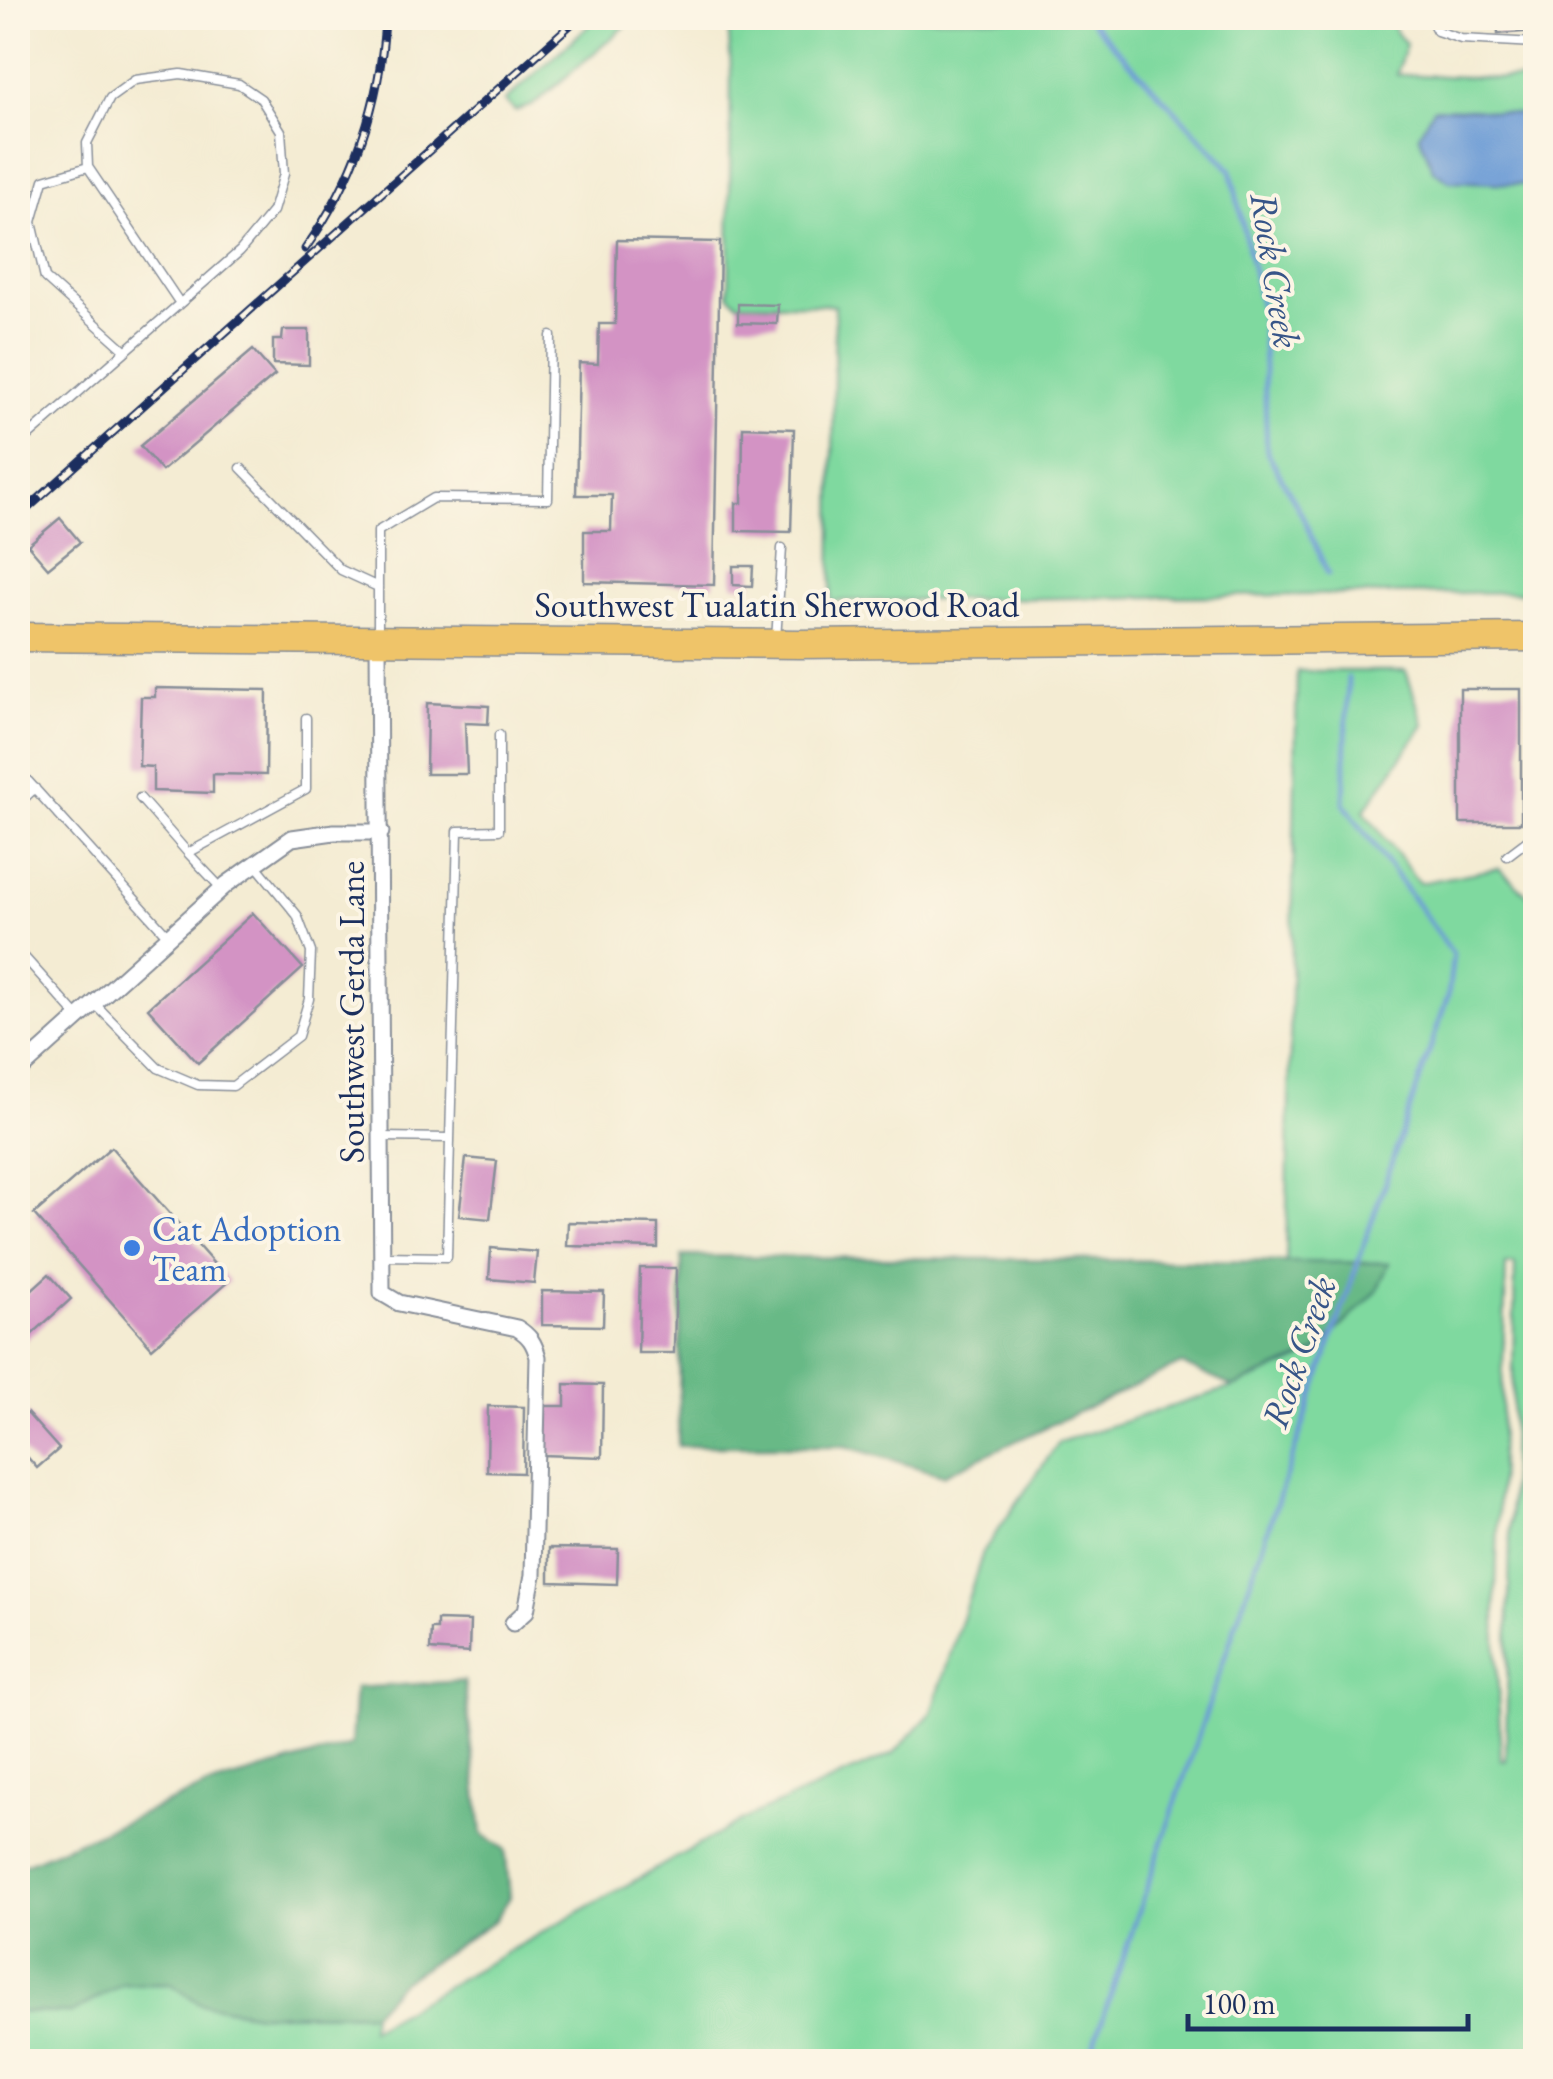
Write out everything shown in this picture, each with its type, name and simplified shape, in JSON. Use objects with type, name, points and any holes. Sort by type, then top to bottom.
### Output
[{"type":"highway","name":"Southwest Tualatin Sherwood Road","points":[[18,637],[775,644],[1536,637]]},
{"type":"street","name":"Southwest Gerda Lane","points":[[378,640],[382,1293],[399,1303],[517,1328],[535,1344],[535,1556],[526,1611],[513,1623]]},
{"type":"street","points":[[18,1072],[222,888],[292,838],[334,832],[380,832]]},
{"type":"lane","points":[[1430,18],[1437,30],[1462,40],[1536,42]]},
{"type":"lane","points":[[18,445],[240,251],[273,211],[284,174],[281,132],[261,100],[239,84],[180,74],[136,80],[110,98],[87,143],[88,166],[180,302]]},
{"type":"lane","points":[[88,166],[44,180],[32,222],[45,278],[125,350]]},
{"type":"lane","points":[[378,640],[378,532],[433,498],[548,500],[551,336]]},
{"type":"lane","points":[[241,468],[341,570],[378,588]]},
{"type":"lane","points":[[775,644],[782,548]]},
{"type":"lane","points":[[188,852],[306,789],[306,718]]},
{"type":"lane","points":[[382,1256],[447,1257],[458,831],[499,830],[499,736]]},
{"type":"lane","points":[[18,770],[168,936]]},
{"type":"lane","points":[[18,804],[35,788]]},
{"type":"lane","points":[[140,798],[222,888]]},
{"type":"lane","points":[[1507,856],[1536,834]]},
{"type":"lane","points":[[94,1003],[158,1068],[198,1085],[233,1086],[298,1036],[309,999],[311,952],[296,915],[255,864]]},
{"type":"lane","points":[[18,950],[78,1017]]},
{"type":"lane","points":[[18,1042],[32,1058]]},
{"type":"lane","points":[[382,1137],[449,1138]]},
{"type":"green space","points":[[597,18],[635,18],[533,105],[515,111],[505,101]]},
{"type":"green space","points":[[728,18],[1390,18],[1396,33],[1406,43],[1397,74],[1535,80],[1535,592],[831,601],[835,305],[738,303],[729,295]]},
{"type":"green space","points":[[1297,671],[1406,671],[1424,725],[1364,811],[1419,883],[1499,868],[1535,902],[1535,2061],[18,2062],[18,2012],[71,2013],[123,1984],[172,1984],[201,2004],[259,2014],[372,2013],[370,2029],[750,1816],[893,1754],[932,1712],[983,1552],[1059,1442],[1233,1387],[1314,1354],[1377,1291],[1388,1263],[1286,1262]],"holes":[[[1506,1265],[1515,1265],[1506,1761],[1501,1760],[1495,1616]]]},
{"type":"green space","points":[[682,1256],[1389,1263],[1377,1291],[1314,1353],[1233,1387],[1181,1364],[943,1475],[845,1446],[678,1446]]},
{"type":"green space","points":[[464,1681],[482,1834],[505,1849],[510,1897],[495,1920],[399,1984],[372,2013],[259,2014],[201,2004],[171,1984],[123,1984],[71,2013],[18,2012],[18,1867],[208,1786],[351,1745],[355,1688]]},
{"type":"water","points":[[1433,108],[1535,116],[1535,185],[1449,181],[1433,170],[1419,134]]},
{"type":"building","points":[[1497,18],[1536,18],[1536,31],[1498,34]]},
{"type":"building","points":[[617,240],[720,242],[714,585],[584,582],[584,531],[611,531],[612,495],[576,495],[579,363],[598,364],[599,324],[615,324]]},
{"type":"building","points":[[738,304],[778,305],[777,324],[738,323]]},
{"type":"building","points":[[283,330],[309,330],[309,365],[273,364],[273,340],[282,340]]},
{"type":"building","points":[[253,350],[275,375],[162,471],[140,446]]},
{"type":"building","points":[[743,427],[794,429],[791,532],[736,531],[736,503],[742,503]]},
{"type":"building","points":[[60,518],[80,542],[48,568],[28,545]]},
{"type":"building","points":[[733,566],[753,566],[752,586],[733,585]]},
{"type":"building","points":[[155,688],[267,690],[266,775],[213,774],[213,793],[153,791],[153,767],[139,766],[141,697],[155,697]]},
{"type":"building","points":[[1460,689],[1521,689],[1521,823],[1460,823]]},
{"type":"building","points":[[427,703],[489,706],[488,724],[465,723],[467,774],[426,774]]},
{"type":"building","points":[[253,913],[303,968],[198,1063],[148,1008]]},
{"type":"building","name":"Cat Adoption Team","points":[[111,1147],[229,1281],[152,1348],[34,1214]]},
{"type":"building","points":[[466,1158],[497,1161],[490,1219],[459,1216]]},
{"type":"building","points":[[568,1222],[658,1224],[658,1248],[567,1246]]},
{"type":"building","points":[[491,1248],[537,1252],[534,1283],[489,1279]]},
{"type":"building","points":[[640,1268],[676,1268],[674,1353],[638,1353]]},
{"type":"building","points":[[49,1274],[71,1299],[18,1347],[18,1302]]},
{"type":"building","points":[[542,1291],[604,1292],[603,1326],[542,1325]]},
{"type":"building","points":[[565,1384],[603,1385],[602,1457],[542,1455],[543,1406],[565,1406]]},
{"type":"building","points":[[488,1406],[524,1407],[523,1473],[487,1472]]},
{"type":"building","points":[[27,1413],[59,1449],[37,1468],[18,1446],[18,1421]]},
{"type":"building","points":[[549,1548],[618,1549],[617,1584],[549,1582]]},
{"type":"building","points":[[437,1620],[470,1621],[469,1653],[430,1650],[431,1629],[437,1629]]},
{"type":"waterway","name":"Rock Creek","points":[[1088,18],[1231,170],[1262,313],[1267,452],[1301,513],[1328,574]]},
{"type":"waterway","name":"Rock Creek","points":[[1088,2062],[1448,996],[1453,954],[1344,804],[1348,678]]},
{"type":"railway","points":[[305,249],[338,196],[362,140],[378,80],[385,18]]},
{"type":"railway","points":[[18,517],[578,18]]},
{"type":"place","name":"Cat Adoption Team","points":[[132,1248]]}]
